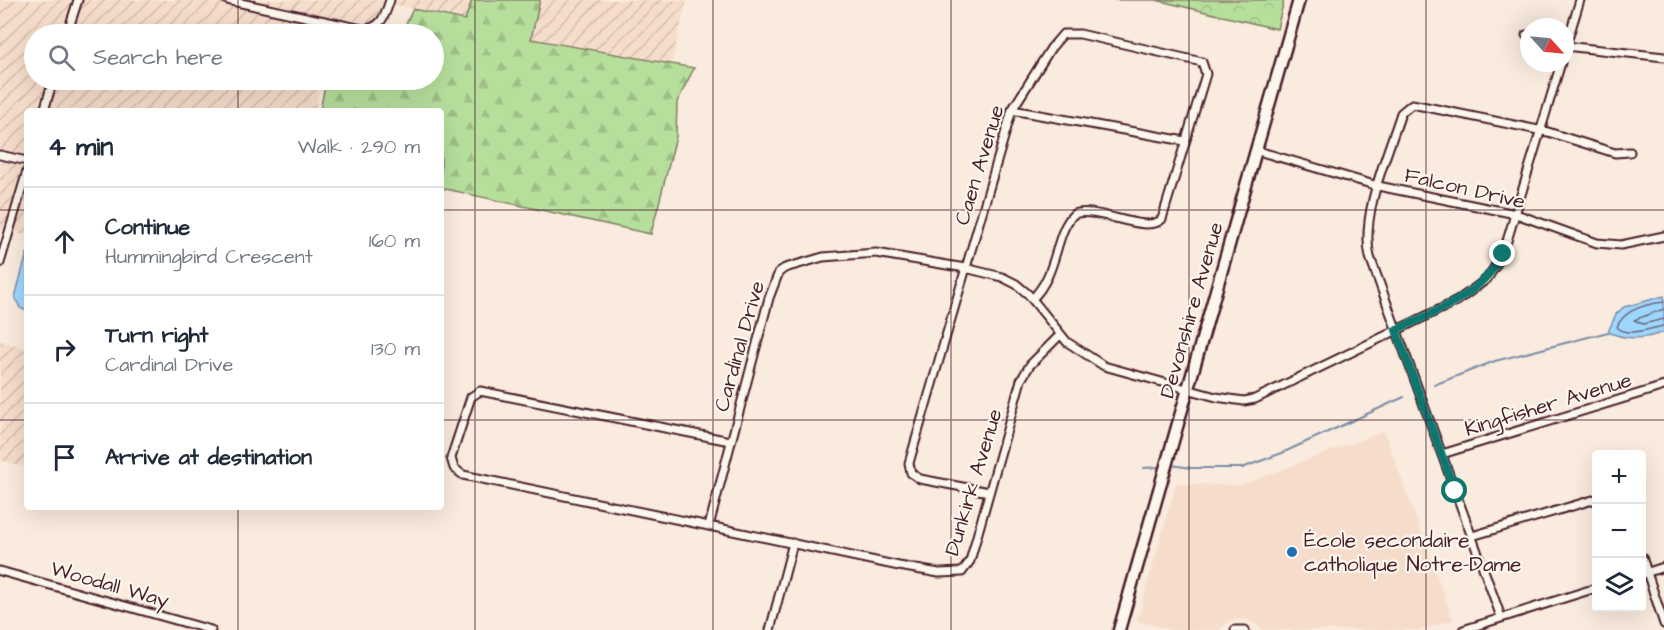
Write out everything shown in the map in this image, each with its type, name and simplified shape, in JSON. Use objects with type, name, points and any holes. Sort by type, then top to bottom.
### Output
[{"type":"main road","name":"Devonshire Avenue","points":[[1122,629],[1187,390],[1258,151],[1299,0]]},
{"type":"street","points":[[70,24],[78,0]]},
{"type":"street","points":[[227,0],[339,24]]},
{"type":"street","points":[[379,24],[385,18],[390,0]]},
{"type":"street","points":[[1574,19],[1580,0]]},
{"type":"street","name":"Caen Avenue","points":[[989,492],[920,480],[909,468],[1012,110],[1058,38],[1063,34],[1080,33],[1202,62],[1206,74],[1165,212],[1159,222],[1149,225],[1093,213],[1074,214],[1067,224],[1048,280],[1032,298]]},
{"type":"street","points":[[1574,49],[1664,57]]},
{"type":"street","name":"Cardinal Drive","points":[[709,525],[769,298],[776,278],[784,268],[823,257],[876,252],[965,268],[1010,281],[1032,298],[1060,335],[1083,354],[1104,366],[1187,390],[1235,400],[1255,399],[1456,302],[1486,279],[1503,254],[1558,72]]},
{"type":"street","points":[[45,108],[50,90]]},
{"type":"street","points":[[1501,617],[1366,243],[1366,232],[1378,186],[1401,113],[1408,105],[1418,104],[1542,131],[1615,153],[1630,152]]},
{"type":"street","points":[[1012,110],[1185,141]]},
{"type":"street","name":"Falcon Drive","points":[[1258,151],[1378,186],[1516,214],[1597,243],[1621,245],[1664,236]]},
{"type":"street","points":[[0,155],[24,160]]},
{"type":"street","points":[[0,263],[24,181]]},
{"type":"street","name":"Dunkirk Avenue","points":[[793,543],[893,565],[955,574],[962,572],[970,561],[1022,376],[1060,335]]},
{"type":"street","name":"Kingfisher Avenue","points":[[1442,454],[1664,386]]},
{"type":"street","points":[[730,441],[480,391],[471,397],[451,458],[454,468],[463,475],[793,543],[770,630]]},
{"type":"street","points":[[1472,536],[1592,500]]},
{"type":"street","points":[[1646,572],[1664,567]]},
{"type":"street","name":"Woodall Way","points":[[0,571],[211,630]]},
{"type":"street","points":[[1646,578],[1664,624]]},
{"type":"street","points":[[1463,630],[1592,589]]},
{"type":"street","points":[[1235,630],[1245,630]]},
{"type":"shaded area","points":[[0,0],[384,0],[378,18],[369,23],[330,17],[329,24],[24,24],[24,90],[318,90],[315,108],[24,108],[24,234],[0,230]]},
{"type":"shaded area","points":[[396,0],[472,0],[465,20],[395,5]]},
{"type":"shaded area","points":[[540,0],[687,0],[671,64],[530,39]]},
{"type":"shaded area","points":[[0,341],[24,347],[24,467],[0,460]]},
{"type":"shaded area","name":"École secondaire catholique Notre-Dame","points":[[1384,431],[1453,620],[1420,630],[1264,630],[1251,621],[1242,619],[1230,620],[1219,630],[1172,630],[1137,621],[1176,484],[1241,485]]},
{"type":"green space","points":[[472,0],[540,0],[531,39],[694,68],[677,102],[676,137],[651,234],[444,189],[444,108],[321,108],[324,90],[444,90],[444,24],[406,24],[413,9],[465,20]]},
{"type":"green space","points":[[1156,0],[1284,0],[1277,29]]},
{"type":"water","points":[[24,264],[24,310],[20,308],[15,297]]},
{"type":"water","points":[[1664,296],[1664,332],[1636,338],[1608,332],[1616,314],[1624,307]]},
{"type":"waterway","points":[[1434,385],[1495,361],[1608,332]]},
{"type":"waterway","points":[[1172,465],[1191,468],[1242,468],[1282,453],[1404,397]]},
{"type":"waterway","points":[[1144,468],[1159,467]]},
{"type":"place","name":"École secondaire catholique Notre-Dame","points":[[1292,552]]},
{"type":"route","points":[[1455,491],[1396,330],[1471,293],[1486,279],[1503,254]]}]
